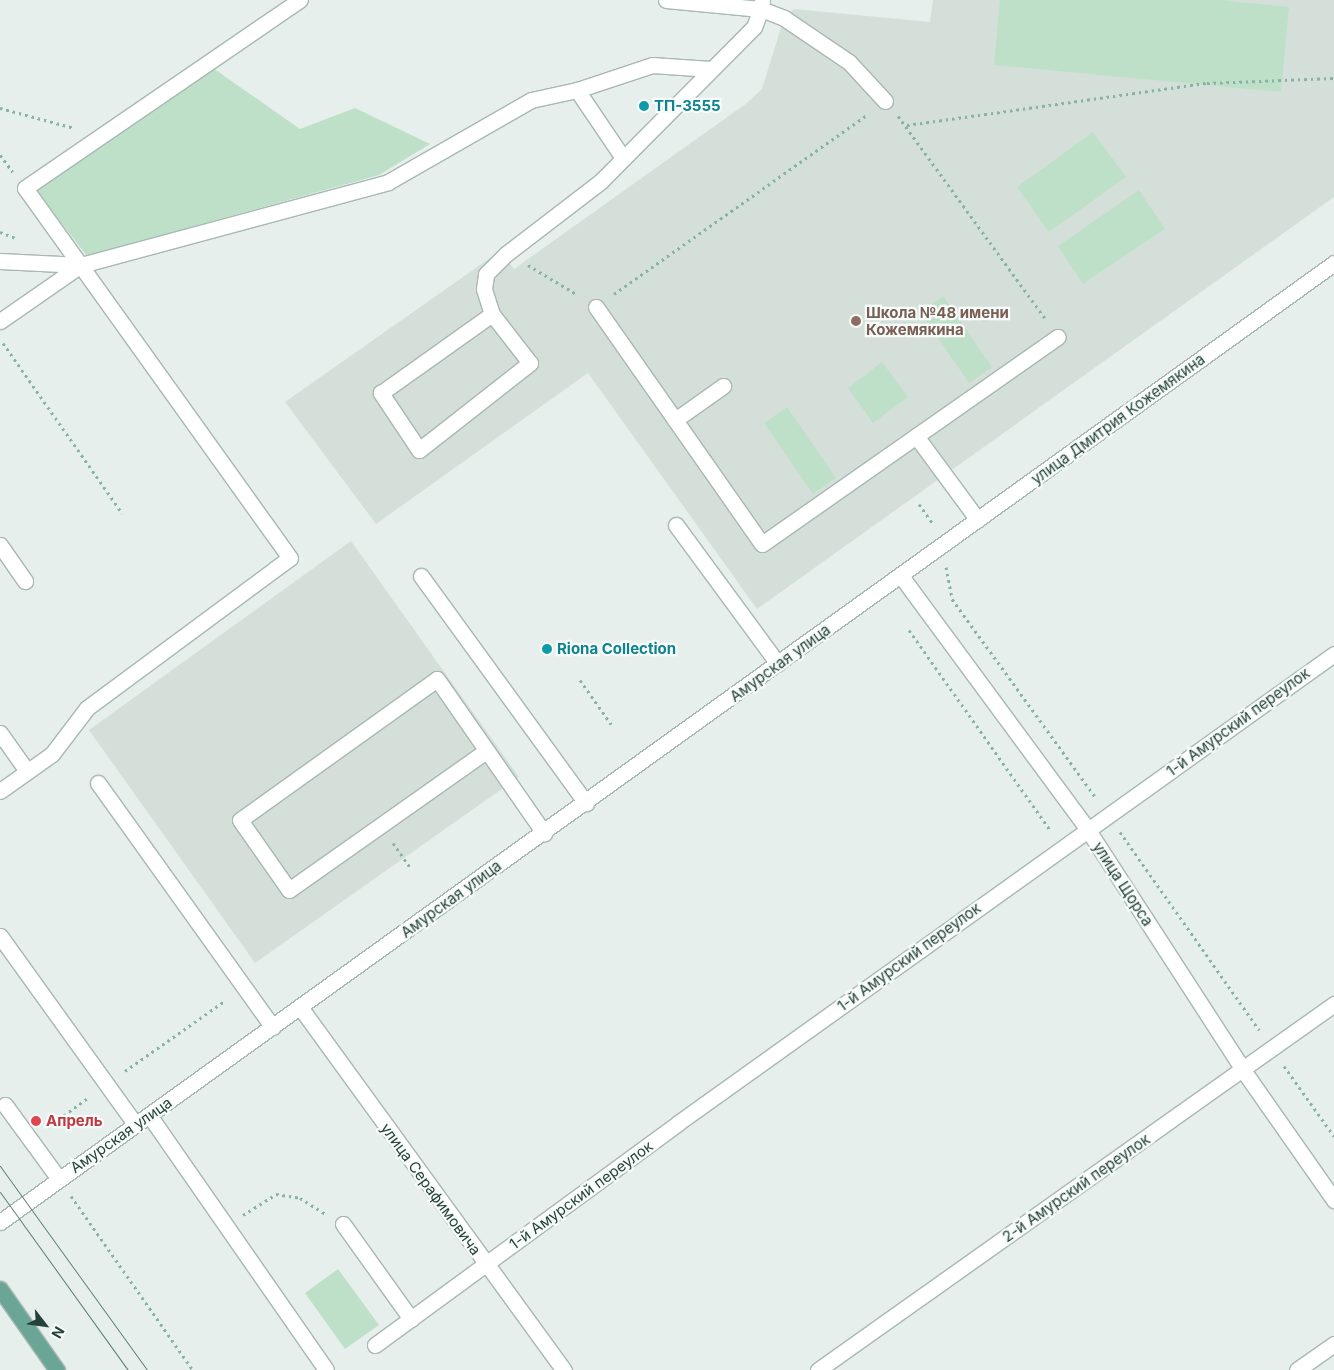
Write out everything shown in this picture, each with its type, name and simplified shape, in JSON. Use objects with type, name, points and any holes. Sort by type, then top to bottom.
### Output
[{"type":"main road","points":[[0,1289],[57,1370]]},
{"type":"street","points":[[0,792],[52,754],[87,708],[290,558],[25,188],[300,0]]},
{"type":"street","points":[[666,0],[761,5],[784,18],[849,62],[886,101]]},
{"type":"street","points":[[492,314],[381,393],[419,450],[530,363],[492,314],[484,289],[486,274],[506,254],[601,181],[622,158],[689,95],[711,69],[754,27],[761,5]]},
{"type":"street","points":[[0,261],[81,265],[388,182],[532,100],[577,90],[652,65],[711,69]]},
{"type":"street","points":[[577,90],[622,158]]},
{"type":"street","name":"улица Дмитрия Кожемякина","points":[[901,576],[1334,263]]},
{"type":"street","points":[[0,322],[81,265]]},
{"type":"street","points":[[596,307],[762,544],[1058,336]]},
{"type":"street","points":[[675,420],[723,386]]},
{"type":"street","points":[[916,436],[978,520]]},
{"type":"street","points":[[676,525],[778,664]]},
{"type":"street","points":[[0,546],[25,581]]},
{"type":"street","points":[[420,576],[586,803]]},
{"type":"street","name":"Амурская улица","points":[[0,1222],[901,576]]},
{"type":"street","name":"улица Щорса","points":[[901,576],[1088,830],[1243,1070],[1334,1200]]},
{"type":"street","name":"1-й Амурский переулок","points":[[375,1345],[1062,846],[1088,830],[1334,654]]},
{"type":"street","points":[[486,751],[289,890],[240,820],[437,679],[544,833]]},
{"type":"street","points":[[0,733],[27,771]]},
{"type":"street","points":[[98,783],[272,1027]]},
{"type":"street","points":[[0,936],[136,1125]]},
{"type":"street","name":"2-й Амурский переулок","points":[[818,1370],[1334,1004]]},
{"type":"street","name":"улица Серафимовича","points":[[300,1007],[564,1370]]},
{"type":"street","points":[[5,1105],[59,1179]]},
{"type":"street","points":[[149,1116],[326,1370]]},
{"type":"street","points":[[343,1224],[411,1319]]},
{"type":"street","points":[[1297,1370],[1334,1344]]},
{"type":"path","points":[[906,126],[1207,83],[1334,78]]},
{"type":"path","points":[[506,254],[541,272],[596,307],[886,101],[1058,336]]},
{"type":"path","points":[[0,108],[103,135]]},
{"type":"path","points":[[0,338],[122,513]]},
{"type":"path","points":[[918,504],[938,532]]},
{"type":"path","points":[[946,567],[952,599],[1108,815],[1334,1136]]},
{"type":"path","points":[[909,630],[1062,846]]},
{"type":"path","points":[[580,680],[611,724]]},
{"type":"path","points":[[381,826],[410,866]]},
{"type":"path","points":[[30,1140],[244,986]]},
{"type":"path","points":[[59,1179],[193,1370]]},
{"type":"path","points":[[225,1225],[276,1194],[300,1198],[343,1224]]},
{"type":"shaded area","name":"Школа №48 имени Кожемякина","points":[[933,0],[1334,0],[1334,197],[757,609],[588,373],[376,524],[285,402],[500,251],[514,269],[747,103],[762,89],[784,18],[794,9],[930,22]]},
{"type":"shaded area","points":[[351,541],[519,777],[255,963],[89,730]]},
{"type":"green space","points":[[1000,0],[1220,0],[1289,7],[1281,92],[994,65]]},
{"type":"green space","points":[[210,66],[300,129],[355,108],[430,144],[379,175],[87,256],[34,188]]},
{"type":"green space","points":[[1093,132],[1126,177],[1049,232],[1017,187]]},
{"type":"green space","points":[[1139,190],[1165,229],[1083,284],[1058,246]]},
{"type":"green space","points":[[943,296],[992,367],[969,383],[920,312]]},
{"type":"green space","points":[[882,362],[908,397],[873,423],[848,388]]},
{"type":"green space","points":[[787,407],[836,478],[813,494],[764,423]]},
{"type":"green space","points":[[338,1269],[379,1325],[345,1349],[305,1293]]},
{"type":"tram line","points":[[0,1166],[147,1370]]},
{"type":"tram line","points":[[0,1192],[128,1370]]},
{"type":"place","name":"ТП-3555","points":[[644,106]]},
{"type":"place","name":"Школа №48 имени Кожемякина","points":[[856,321]]},
{"type":"place","name":"Riona Collection","points":[[547,649]]},
{"type":"place","name":"Апрель","points":[[36,1121]]}]
